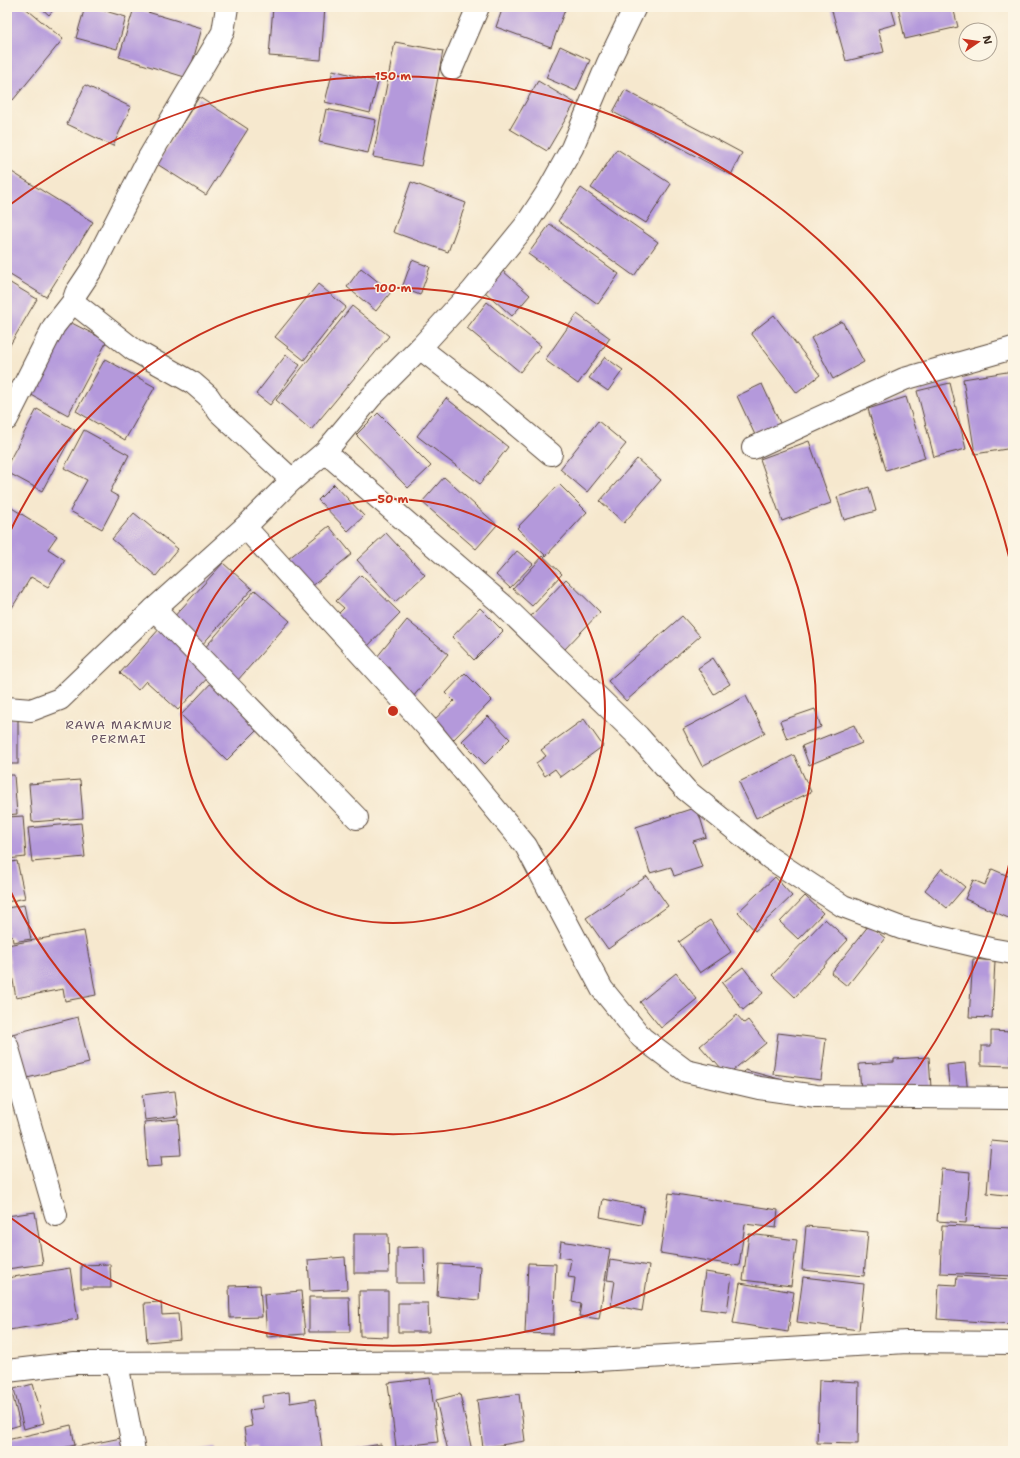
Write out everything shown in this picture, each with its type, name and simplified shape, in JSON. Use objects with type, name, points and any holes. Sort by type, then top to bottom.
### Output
[{"type":"street","points":[[7,419],[54,326],[73,302],[76,293],[92,269],[148,159],[223,32],[227,7]]},
{"type":"street","points":[[452,68],[478,7]]},
{"type":"street","points":[[7,708],[31,710],[60,699],[154,609],[244,527],[292,480],[325,452],[371,397],[420,348],[472,291],[526,226],[548,191],[572,148],[608,63],[635,7]]},
{"type":"street","points":[[73,302],[134,350],[193,383],[208,396],[219,412],[292,480]]},
{"type":"street","points":[[420,348],[551,454]]},
{"type":"street","points":[[753,448],[904,379],[1013,348]]},
{"type":"street","points":[[325,452],[503,605],[638,736],[686,790],[770,858],[843,906],[901,928],[1013,953]]},
{"type":"street","points":[[244,527],[429,729],[526,846],[602,989],[642,1038],[686,1071],[759,1088],[816,1096],[1013,1098]]},
{"type":"street","points":[[154,609],[357,818]]},
{"type":"street","points":[[7,1045],[56,1214]]},
{"type":"street","points":[[7,1372],[76,1363],[580,1361],[907,1342],[1013,1343]]},
{"type":"street","points":[[117,1364],[134,1451]]},
{"type":"building","points":[[7,7],[24,7],[63,39],[13,100],[7,96]]},
{"type":"building","points":[[40,7],[56,7],[49,15]]},
{"type":"building","points":[[85,7],[91,7],[126,17],[117,49],[76,38]]},
{"type":"building","points":[[273,7],[325,7],[321,60],[269,56]]},
{"type":"building","points":[[503,7],[566,7],[551,47],[496,27]]},
{"type":"building","points":[[831,7],[891,7],[896,24],[878,29],[884,52],[846,61]]},
{"type":"building","points":[[898,7],[953,7],[958,27],[905,39]]},
{"type":"building","points":[[134,8],[202,28],[188,78],[119,57]]},
{"type":"building","points":[[395,42],[443,51],[421,166],[373,157]]},
{"type":"building","points":[[560,46],[590,60],[576,91],[546,78]]},
{"type":"building","points":[[333,70],[378,82],[370,113],[325,102]]},
{"type":"building","points":[[538,81],[575,103],[547,151],[510,129]]},
{"type":"building","points":[[85,85],[131,107],[113,146],[67,124]]},
{"type":"building","points":[[625,90],[742,153],[731,175],[613,112]]},
{"type":"building","points":[[199,97],[248,129],[206,195],[157,164]]},
{"type":"building","points":[[326,109],[376,120],[368,153],[319,142]]},
{"type":"building","points":[[617,149],[671,184],[646,223],[591,188]]},
{"type":"building","points":[[7,169],[93,222],[46,297],[7,273]]},
{"type":"building","points":[[411,182],[466,203],[448,252],[393,232]]},
{"type":"building","points":[[581,188],[658,242],[634,276],[558,221]]},
{"type":"building","points":[[550,224],[619,274],[598,304],[528,254]]},
{"type":"building","points":[[412,260],[430,267],[420,295],[402,288]]},
{"type":"building","points":[[361,268],[391,292],[376,311],[347,287]]},
{"type":"building","points":[[503,271],[530,295],[512,316],[485,292]]},
{"type":"building","points":[[7,281],[37,299],[7,350]]},
{"type":"building","points":[[318,284],[346,307],[304,360],[275,337]]},
{"type":"building","points":[[487,302],[541,346],[520,372],[467,328]]},
{"type":"building","points":[[352,306],[389,336],[311,430],[276,400]]},
{"type":"building","points":[[577,314],[610,338],[578,384],[545,360]]},
{"type":"building","points":[[774,315],[820,375],[797,393],[751,333]]},
{"type":"building","points":[[64,319],[107,341],[68,415],[26,392]]},
{"type":"building","points":[[842,321],[864,362],[833,379],[811,338]]},
{"type":"building","points":[[286,355],[300,365],[270,405],[256,394]]},
{"type":"building","points":[[605,357],[623,370],[608,391],[589,378]]},
{"type":"building","points":[[105,359],[155,387],[125,440],[76,411]]},
{"type":"building","points":[[1013,371],[1013,448],[975,454],[963,379]]},
{"type":"building","points":[[950,383],[966,449],[934,457],[917,391]]},
{"type":"building","points":[[762,384],[780,423],[755,435],[737,396]]},
{"type":"building","points":[[906,397],[925,458],[886,470],[868,409]]},
{"type":"building","points":[[446,398],[508,447],[480,484],[417,436]]},
{"type":"building","points":[[37,409],[75,430],[42,491],[7,472],[7,465]]},
{"type":"building","points":[[378,413],[431,466],[408,488],[356,435]]},
{"type":"building","points":[[598,421],[626,444],[587,492],[560,469]]},
{"type":"building","points":[[84,430],[129,455],[110,492],[119,497],[102,529],[70,511],[87,480],[64,468]]},
{"type":"building","points":[[809,441],[831,503],[782,521],[760,459]]},
{"type":"building","points":[[637,459],[661,480],[624,523],[600,501]]},
{"type":"building","points":[[444,477],[497,525],[476,549],[422,502]]},
{"type":"building","points":[[334,484],[364,516],[348,531],[318,500]]},
{"type":"building","points":[[559,484],[587,512],[546,556],[517,528]]},
{"type":"building","points":[[869,487],[876,511],[844,520],[837,497]]},
{"type":"building","points":[[7,505],[57,536],[48,549],[65,560],[48,587],[31,577],[10,611],[7,609]]},
{"type":"building","points":[[134,513],[178,549],[156,576],[112,539]]},
{"type":"building","points":[[329,526],[352,554],[311,587],[288,559]]},
{"type":"building","points":[[386,533],[425,575],[395,602],[357,560]]},
{"type":"building","points":[[517,551],[533,564],[510,588],[496,575]]},
{"type":"building","points":[[543,556],[562,574],[532,606],[513,589]]},
{"type":"building","points":[[223,563],[252,589],[200,647],[171,620]]},
{"type":"building","points":[[361,575],[400,613],[362,652],[331,621],[344,608],[336,601]]},
{"type":"building","points":[[566,579],[600,612],[564,650],[530,617]]},
{"type":"building","points":[[255,590],[290,621],[237,681],[203,650]]},
{"type":"building","points":[[480,608],[503,631],[474,660],[452,637]]},
{"type":"building","points":[[682,616],[700,636],[626,701],[608,681]]},
{"type":"building","points":[[407,620],[448,654],[413,697],[372,663]]},
{"type":"building","points":[[161,627],[212,673],[178,710],[146,681],[138,690],[120,673]]},
{"type":"building","points":[[713,658],[730,684],[714,694],[698,668]]},
{"type":"building","points":[[465,673],[492,700],[453,740],[433,721],[454,701],[446,693]]},
{"type":"building","points":[[213,681],[260,727],[227,760],[181,715]]},
{"type":"building","points":[[746,696],[765,733],[702,766],[683,729]]},
{"type":"building","points":[[815,709],[821,727],[787,739],[780,721]]},
{"type":"building","points":[[488,716],[510,739],[485,764],[462,741]]},
{"type":"building","points":[[7,719],[18,719],[18,764],[7,764]]},
{"type":"building","points":[[584,719],[603,746],[561,777],[555,769],[545,776],[536,763],[546,756],[541,750]]},
{"type":"building","points":[[854,725],[862,743],[809,765],[802,746]]},
{"type":"building","points":[[794,755],[811,792],[756,818],[739,782]]},
{"type":"building","points":[[7,775],[14,775],[17,814],[7,815]]},
{"type":"building","points":[[80,780],[83,818],[32,822],[29,784]]},
{"type":"building","points":[[697,807],[706,837],[693,841],[702,867],[674,876],[671,867],[650,873],[636,827]]},
{"type":"building","points":[[23,816],[26,857],[7,859],[7,817]]},
{"type":"building","points":[[81,823],[85,857],[32,862],[28,828]]},
{"type":"building","points":[[17,861],[25,898],[7,902],[7,863]]},
{"type":"building","points":[[942,868],[965,887],[947,908],[925,890]]},
{"type":"building","points":[[992,869],[1013,878],[1013,920],[965,899],[973,880],[985,885]]},
{"type":"building","points":[[647,876],[668,906],[608,949],[586,918]]},
{"type":"building","points":[[775,877],[792,896],[755,931],[738,912]]},
{"type":"building","points":[[805,896],[823,913],[798,939],[780,922]]},
{"type":"building","points":[[24,905],[31,939],[13,942],[12,936],[7,937],[7,908]]},
{"type":"building","points":[[825,919],[848,940],[795,997],[772,975]]},
{"type":"building","points":[[710,920],[731,952],[700,973],[679,942]]},
{"type":"building","points":[[869,925],[885,938],[847,986],[831,973]]},
{"type":"building","points":[[84,931],[96,995],[65,1001],[63,989],[16,998],[7,945]]},
{"type":"building","points":[[973,959],[995,961],[992,1018],[969,1017]]},
{"type":"building","points":[[743,967],[763,993],[743,1010],[722,983]]},
{"type":"building","points":[[676,973],[697,999],[661,1028],[640,1002]]},
{"type":"building","points":[[737,1015],[744,1023],[748,1020],[766,1043],[727,1075],[700,1046]]},
{"type":"building","points":[[78,1017],[89,1063],[23,1079],[12,1034]]},
{"type":"building","points":[[991,1031],[1012,1032],[1011,1066],[981,1065],[981,1046],[991,1046]]},
{"type":"building","points":[[778,1033],[826,1039],[821,1080],[773,1074]]},
{"type":"building","points":[[929,1057],[931,1088],[861,1092],[859,1064],[894,1062],[894,1059]]},
{"type":"building","points":[[965,1063],[968,1095],[950,1096],[947,1065]]},
{"type":"building","points":[[745,1070],[783,1080],[780,1090],[742,1080]]},
{"type":"building","points":[[175,1091],[178,1116],[145,1120],[142,1095]]},
{"type":"building","points":[[178,1119],[181,1155],[161,1156],[162,1166],[147,1167],[144,1122]]},
{"type":"building","points":[[991,1141],[1013,1143],[1013,1196],[987,1193]]},
{"type":"building","points":[[941,1169],[970,1172],[966,1223],[937,1221]]},
{"type":"building","points":[[669,1193],[778,1210],[776,1228],[745,1224],[739,1266],[660,1253]]},
{"type":"building","points":[[603,1199],[644,1207],[641,1225],[600,1217]]},
{"type":"building","points":[[35,1212],[43,1264],[7,1269],[7,1216]]},
{"type":"building","points":[[942,1225],[1013,1228],[1013,1276],[940,1273]]},
{"type":"building","points":[[806,1226],[868,1232],[864,1276],[802,1270]]},
{"type":"building","points":[[354,1234],[388,1234],[389,1273],[354,1273]]},
{"type":"building","points":[[749,1234],[797,1240],[791,1286],[743,1280]]},
{"type":"building","points":[[561,1241],[610,1249],[599,1319],[579,1316],[581,1304],[572,1302],[575,1278],[568,1277],[571,1259],[559,1257]]},
{"type":"building","points":[[424,1247],[425,1283],[397,1283],[397,1248]]},
{"type":"building","points":[[345,1257],[347,1289],[310,1291],[308,1260]]},
{"type":"building","points":[[610,1260],[649,1266],[642,1311],[611,1305],[615,1281],[607,1280]]},
{"type":"building","points":[[528,1263],[556,1264],[553,1334],[525,1333]]},
{"type":"building","points":[[110,1264],[111,1288],[81,1288],[81,1265]]},
{"type":"building","points":[[439,1264],[481,1266],[479,1300],[437,1296]]},
{"type":"building","points":[[70,1268],[78,1319],[9,1330],[7,1316],[7,1278]]},
{"type":"building","points":[[705,1272],[732,1276],[727,1312],[700,1309]]},
{"type":"building","points":[[957,1276],[1013,1279],[1013,1324],[937,1319],[939,1284],[956,1285]]},
{"type":"building","points":[[803,1277],[864,1284],[859,1330],[797,1322]]},
{"type":"building","points":[[740,1283],[794,1292],[788,1332],[733,1323]]},
{"type":"building","points":[[260,1285],[262,1317],[230,1318],[229,1286]]},
{"type":"building","points":[[301,1291],[305,1334],[267,1337],[264,1294]]},
{"type":"building","points":[[359,1291],[388,1291],[388,1337],[360,1336]]},
{"type":"building","points":[[309,1297],[349,1297],[350,1332],[309,1332]]},
{"type":"building","points":[[161,1302],[162,1315],[178,1314],[180,1339],[147,1342],[144,1303]]},
{"type":"building","points":[[398,1303],[428,1303],[429,1332],[398,1332]]},
{"type":"building","points":[[430,1378],[438,1442],[396,1447],[388,1383]]},
{"type":"building","points":[[819,1380],[859,1382],[858,1444],[817,1443]]},
{"type":"building","points":[[33,1384],[44,1423],[24,1429],[14,1389]]},
{"type":"building","points":[[11,1389],[20,1425],[7,1429],[7,1390]]},
{"type":"building","points":[[289,1392],[290,1403],[315,1399],[322,1447],[293,1451],[257,1451],[256,1447],[247,1448],[244,1428],[252,1426],[249,1410],[263,1408],[262,1396]]},
{"type":"building","points":[[460,1394],[472,1451],[448,1451],[436,1400]]},
{"type":"building","points":[[519,1394],[525,1441],[483,1448],[477,1400]]},
{"type":"building","points":[[71,1425],[75,1445],[51,1451],[7,1451],[7,1440]]},
{"type":"building","points":[[126,1437],[129,1451],[61,1451],[61,1450]]},
{"type":"building","points":[[381,1444],[382,1451],[346,1451],[346,1450]]},
{"type":"building","points":[[215,1447],[216,1451],[197,1451],[197,1450]]},
{"type":"district","name":"RAWA MAKMUR PERMAI","points":[[119,732]]}]
